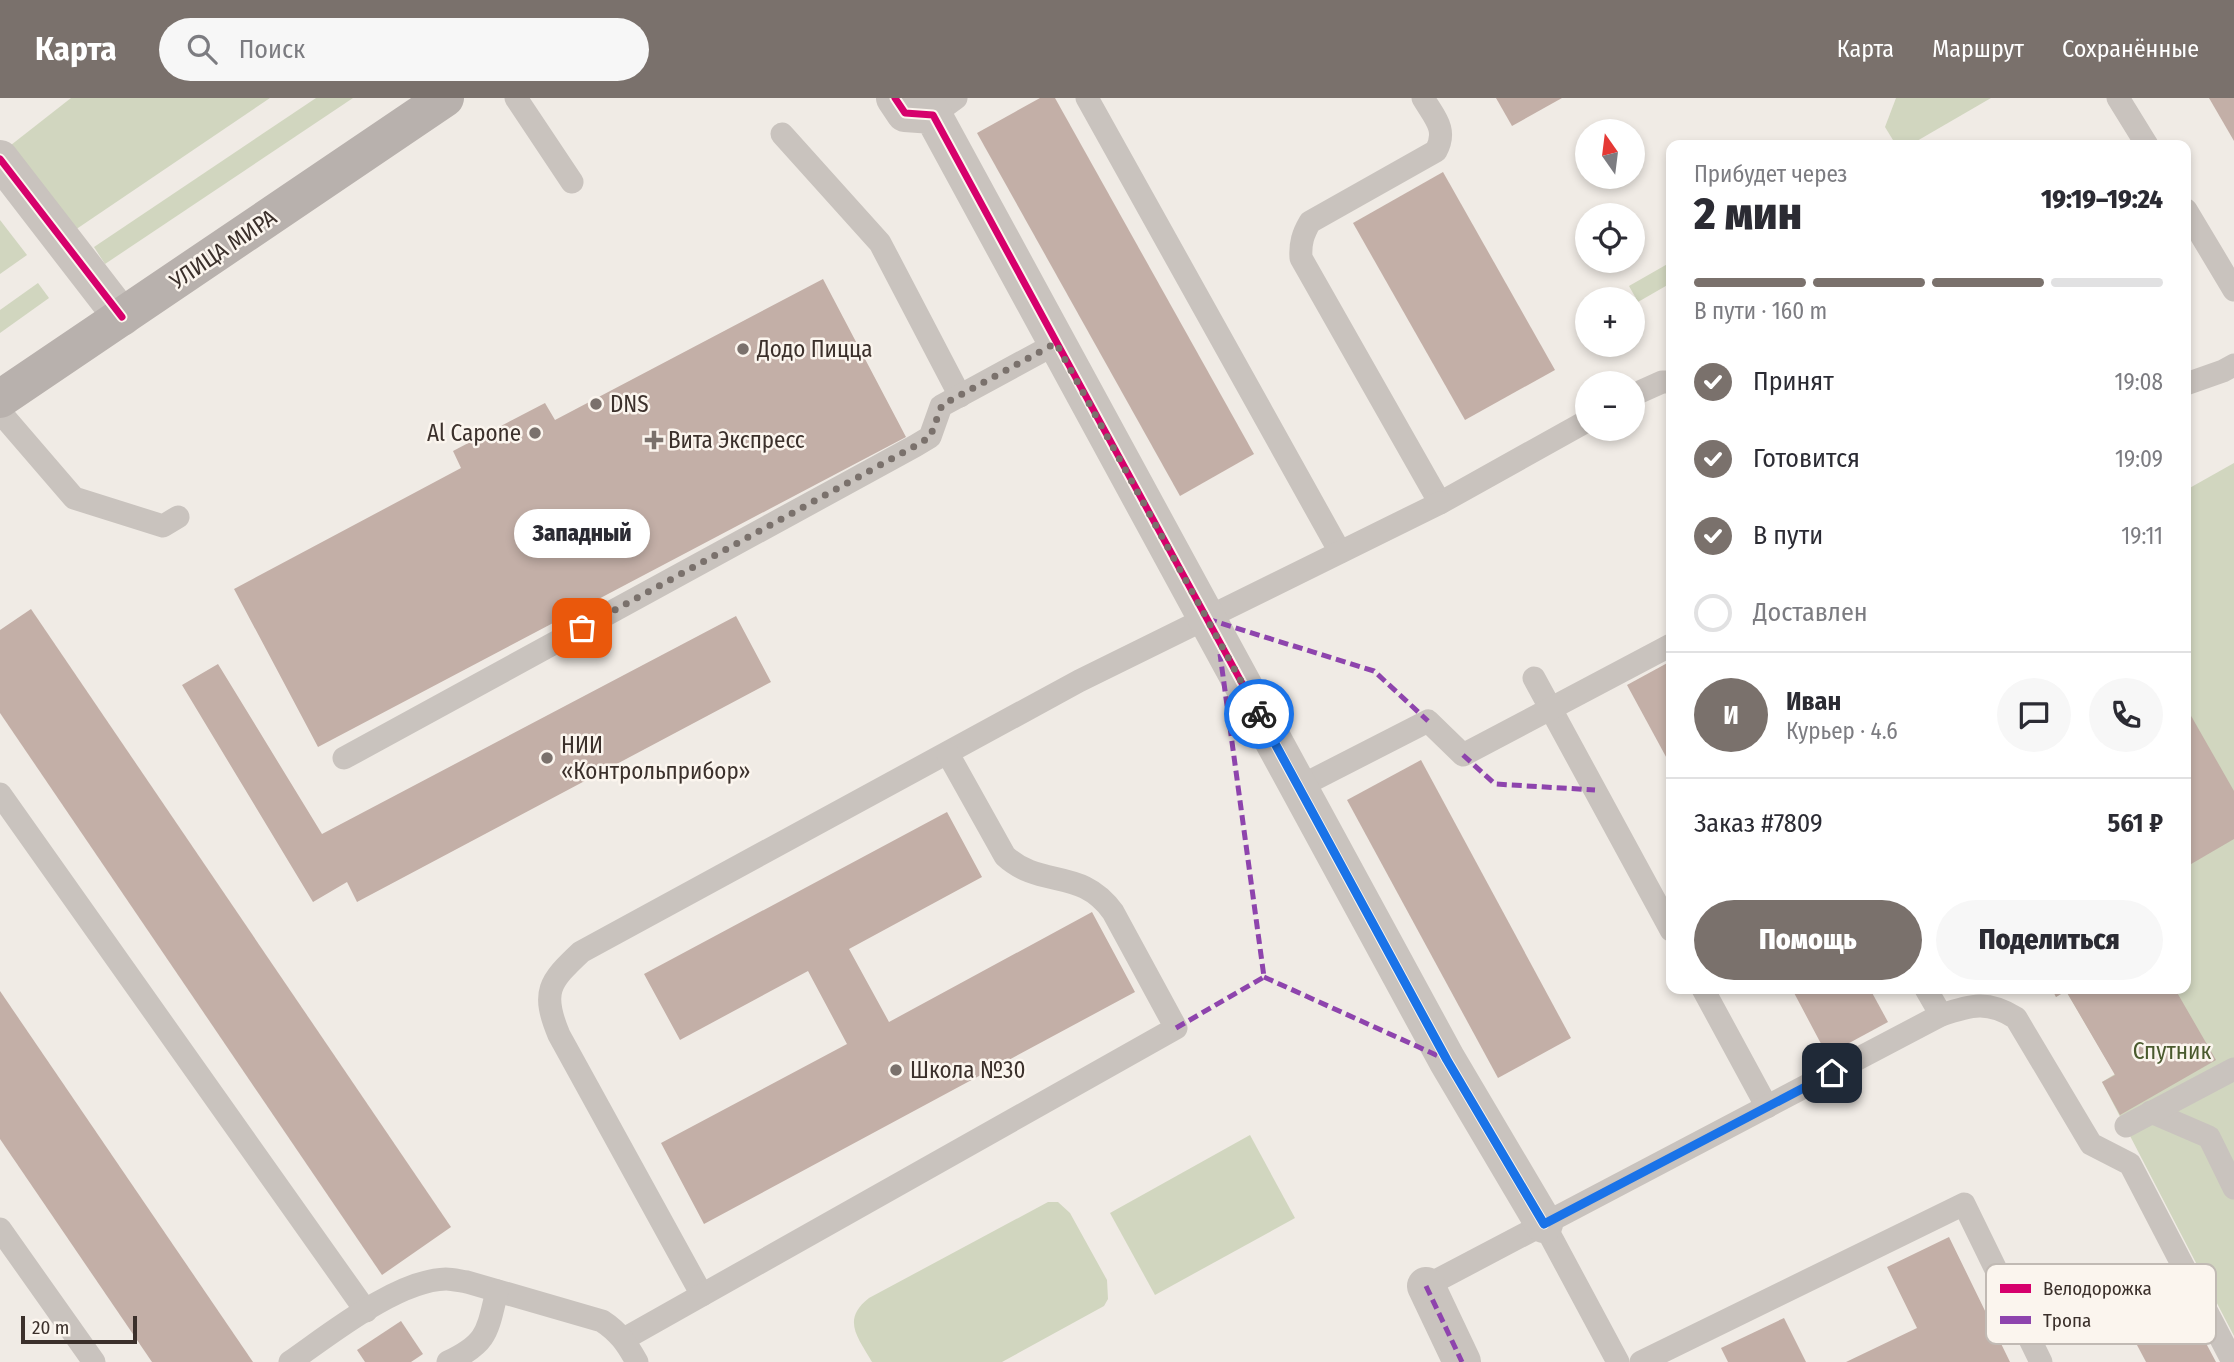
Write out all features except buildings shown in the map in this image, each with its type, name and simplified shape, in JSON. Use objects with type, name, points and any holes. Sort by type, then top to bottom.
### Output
[{"type":"main road","name":"УЛИЦА МИРА","points":[[0,399],[445,98]]},
{"type":"street","points":[[895,98],[905,113],[944,107],[1056,343],[1447,1060],[1544,1224]]},
{"type":"street","points":[[0,159],[122,317]]},
{"type":"street","points":[[1426,1286],[1462,1362]]},
{"type":"lane","points":[[516,98],[572,182]]},
{"type":"lane","points":[[1087,98],[1340,552]]},
{"type":"lane","points":[[1423,98],[1441,129],[1436,151],[1310,222],[1300,245],[1301,258],[1440,503]]},
{"type":"lane","points":[[2118,98],[2144,140]]},
{"type":"lane","points":[[782,134],[880,243],[960,396]]},
{"type":"lane","points":[[2191,218],[2234,290]]},
{"type":"lane","points":[[344,758],[915,446],[930,437],[942,405],[1056,343]]},
{"type":"lane","points":[[2191,382],[2234,365]]},
{"type":"lane","points":[[1645,390],[1666,382]]},
{"type":"lane","points":[[0,412],[74,498],[163,526],[178,517]]},
{"type":"lane","points":[[702,1295],[559,1035],[550,1012],[550,991],[561,971],[581,952],[1079,681],[1440,503],[1575,428]]},
{"type":"lane","points":[[1299,787],[1428,721],[1464,755],[1666,648]]},
{"type":"lane","points":[[1534,678],[1666,921]]},
{"type":"lane","points":[[624,1339],[1176,1028],[1104,899],[1090,888],[1017,867],[1005,856],[948,754]]},
{"type":"lane","points":[[0,794],[366,1311]]},
{"type":"lane","points":[[1706,994],[1767,1107]]},
{"type":"lane","points":[[1929,994],[1941,1015]]},
{"type":"lane","points":[[1426,1286],[1941,1015],[1986,997],[2016,1018],[2091,1144],[2130,1164],[2183,1264]]},
{"type":"lane","points":[[2126,1126],[2234,1069]]},
{"type":"lane","points":[[2151,1112],[2209,1137],[2234,1188]]},
{"type":"lane","points":[[1642,1362],[1683,1353],[1964,1204],[1993,1264]]},
{"type":"lane","points":[[1544,1224],[1618,1362]]},
{"type":"lane","points":[[0,1229],[94,1362]]},
{"type":"lane","points":[[290,1362],[393,1296],[419,1284],[445,1279],[602,1321],[624,1339],[637,1362]]},
{"type":"lane","points":[[447,1362],[468,1352],[486,1334],[497,1291]]},
{"type":"lane","points":[[2216,1328],[2234,1362]]},
{"type":"lane","points":[[2032,1344],[2041,1362]]},
{"type":"green space","points":[[71,98],[270,98],[75,230],[11,145]]},
{"type":"green space","points":[[316,98],[353,98],[105,264],[94,247]]},
{"type":"green space","points":[[1896,98],[1991,98],[1919,140],[1893,140],[1885,127]]},
{"type":"green space","points":[[0,220],[27,255],[0,274]]},
{"type":"green space","points":[[1666,265],[1666,286],[1645,298],[1645,287],[1630,287]]},
{"type":"green space","points":[[38,283],[49,298],[0,333],[0,310]]},
{"type":"green space","name":"Спутник","points":[[2234,463],[2234,1336],[2216,1301],[2216,1264],[2197,1264],[2102,1082],[2115,1074],[2068,994],[2191,994],[2191,487]]},
{"type":"green space","points":[[1250,1135],[1295,1218],[1155,1295],[1110,1213]]},
{"type":"green space","points":[[1048,1202],[1058,1202],[1070,1213],[1107,1280],[1108,1299],[1104,1306],[1002,1362],[872,1362],[858,1337],[854,1321],[861,1306],[869,1298]]},
{"type":"marked path","points":[[1207,619],[1374,671],[1428,721]]},
{"type":"marked path","points":[[1176,1028],[1264,977],[1220,654]]},
{"type":"marked path","points":[[1463,755],[1495,784],[1595,790]]},
{"type":"marked path","points":[[1264,977],[1445,1059]]},
{"type":"marked path","points":[[1426,1286],[1462,1362]]},
{"type":"cycle path","points":[[895,98],[905,113],[933,115],[1447,1060],[1544,1224]]},
{"type":"cycle path","points":[[0,159],[122,317]]},
{"type":"way so far","points":[[582,628],[930,437],[942,405],[1056,343],[1259,714]]},
{"type":"place","name":"Додо Пицца","points":[[743,349]]},
{"type":"place","name":"DNS","points":[[596,404]]},
{"type":"place","name":"Al Capone","points":[[535,433]]},
{"type":"place","name":"Вита Экспресс","points":[[654,440]]},
{"type":"place","name":"Западный","points":[[582,628]]},
{"type":"place","name":"НИИ «Контрольприбор»","points":[[547,758]]},
{"type":"place","name":"Школа №30","points":[[896,1070]]},
{"type":"route","points":[[1259,714],[1447,1060],[1544,1224],[1832,1073]]}]
